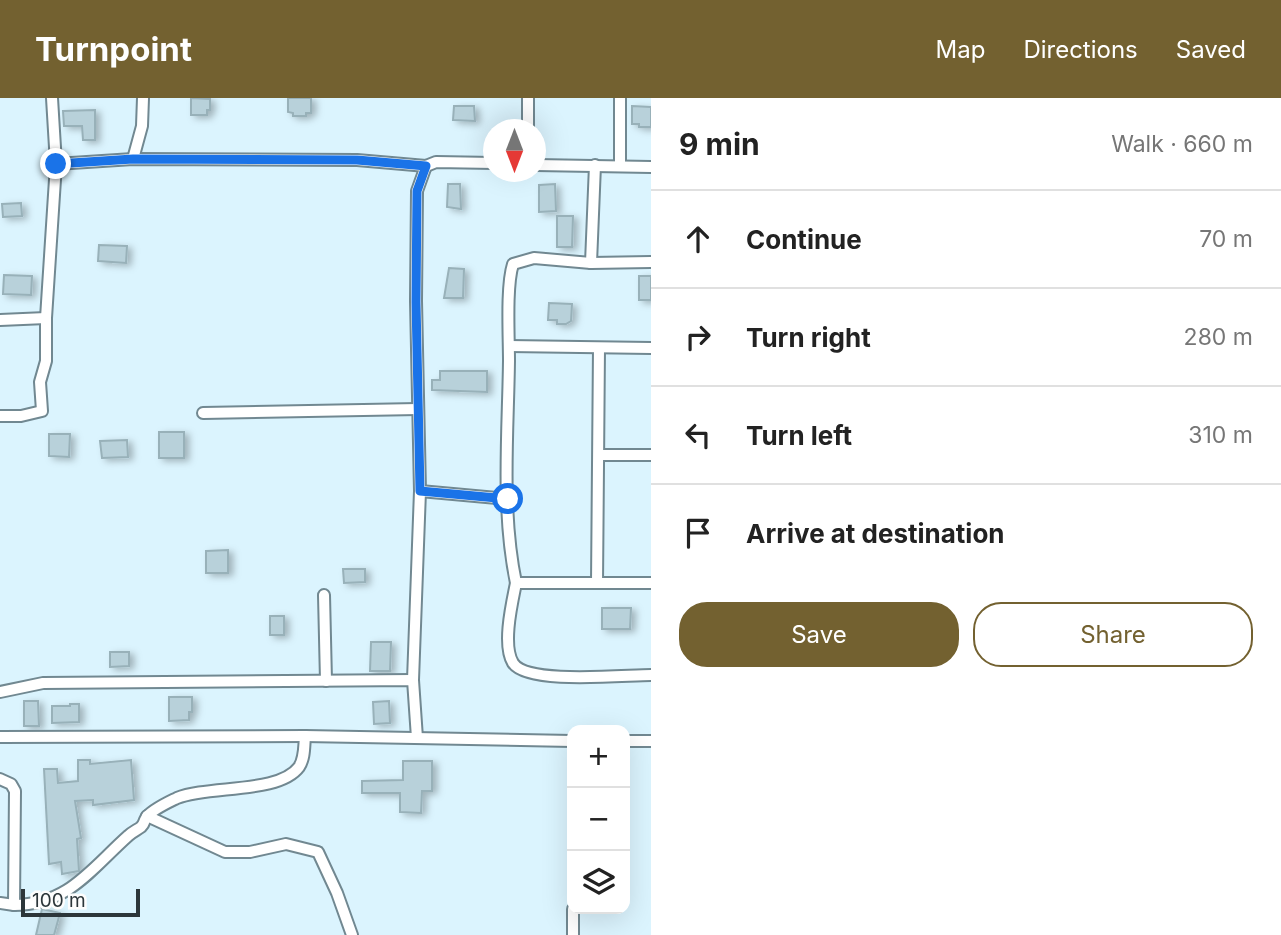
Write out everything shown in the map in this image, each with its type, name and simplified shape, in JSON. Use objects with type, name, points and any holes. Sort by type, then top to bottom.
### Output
[{"type":"street","points":[[0,416],[21,416],[42,411],[40,382],[46,361],[46,318],[56,164],[52,98]]},
{"type":"street","points":[[133,159],[142,127],[143,98]]},
{"type":"street","points":[[528,98],[528,119]]},
{"type":"street","points":[[620,98],[620,166]]},
{"type":"street","points":[[56,164],[133,159],[357,160],[426,166],[436,162],[483,163]]},
{"type":"street","points":[[546,164],[651,167]]},
{"type":"street","points":[[592,263],[595,165]]},
{"type":"street","points":[[417,738],[414,680],[420,491],[417,191],[426,166]]},
{"type":"street","points":[[651,262],[592,263],[534,258],[513,264],[509,346],[508,499],[511,560],[516,583],[510,615],[508,650],[514,664],[527,673],[554,677],[651,675]]},
{"type":"street","points":[[0,320],[46,318]]},
{"type":"street","points":[[509,346],[651,348]]},
{"type":"street","points":[[597,583],[599,348]]},
{"type":"street","points":[[203,413],[418,409]]},
{"type":"street","points":[[600,455],[651,455]]},
{"type":"street","points":[[420,491],[508,499]]},
{"type":"street","points":[[516,583],[651,583]]},
{"type":"street","points":[[324,595],[326,681]]},
{"type":"street","points":[[0,692],[43,683],[414,680]]},
{"type":"street","points":[[0,903],[43,903],[58,897],[89,874],[130,834],[142,826],[147,816],[178,798],[217,789],[265,785],[292,774],[300,766],[304,756],[305,736]]},
{"type":"street","points":[[0,737],[305,736],[567,741]]},
{"type":"street","points":[[630,741],[651,741]]},
{"type":"street","points":[[0,779],[11,784],[15,791],[14,905]]},
{"type":"street","points":[[147,816],[225,852],[250,852],[286,844],[318,852],[352,935]]},
{"type":"street","points":[[573,914],[573,935]]},
{"type":"building","points":[[191,98],[210,99],[207,115],[191,115]]},
{"type":"building","points":[[288,98],[311,98],[311,113],[306,113],[306,116],[293,116],[293,113],[288,112]]},
{"type":"building","points":[[454,106],[474,106],[475,121],[453,120]]},
{"type":"building","points":[[632,106],[651,107],[651,127],[632,124]]},
{"type":"building","points":[[95,110],[95,140],[83,140],[82,126],[64,126],[63,111]]},
{"type":"building","points":[[448,184],[460,184],[461,209],[447,207]]},
{"type":"building","points":[[555,184],[556,211],[539,212],[539,185]]},
{"type":"building","points":[[21,203],[22,216],[3,217],[2,204]]},
{"type":"building","points":[[557,216],[573,216],[572,247],[557,247]]},
{"type":"building","points":[[99,245],[127,246],[126,263],[98,261]]},
{"type":"building","points":[[449,268],[464,269],[463,298],[444,298]]},
{"type":"building","points":[[4,275],[32,276],[31,295],[3,294]]},
{"type":"building","points":[[639,276],[651,276],[651,300],[639,300]]},
{"type":"building","points":[[549,303],[572,304],[571,321],[557,324],[557,320],[548,320]]},
{"type":"building","points":[[440,371],[487,371],[487,392],[432,390],[432,380],[440,380]]},
{"type":"building","points":[[159,432],[184,432],[184,458],[159,458]]},
{"type":"building","points":[[49,434],[70,434],[69,457],[49,456]]},
{"type":"building","points":[[127,440],[128,457],[102,458],[100,441]]},
{"type":"building","points":[[228,550],[228,573],[206,573],[206,551]]},
{"type":"building","points":[[343,569],[365,569],[365,582],[344,583]]},
{"type":"building","points":[[602,608],[631,608],[630,629],[602,629]]},
{"type":"building","points":[[270,616],[284,616],[284,635],[270,635]]},
{"type":"building","points":[[371,642],[391,642],[390,671],[370,671]]},
{"type":"building","points":[[110,652],[129,652],[129,666],[110,667]]},
{"type":"building","points":[[169,697],[192,697],[189,720],[169,721]]},
{"type":"building","points":[[24,701],[38,701],[39,726],[24,726]]},
{"type":"building","points":[[389,701],[390,723],[374,724],[373,702]]},
{"type":"building","points":[[79,704],[79,722],[52,723],[52,706]]},
{"type":"building","points":[[78,760],[90,760],[90,764],[131,760],[134,800],[93,805],[93,800],[75,801],[81,838],[77,839],[79,871],[62,874],[61,862],[49,864],[44,769],[57,769],[58,783],[78,781]]},
{"type":"building","points":[[403,761],[432,761],[432,791],[422,791],[421,813],[400,812],[400,793],[362,793],[362,781],[403,780]]},
{"type":"building","points":[[42,909],[60,913],[54,935],[36,935]]},
{"type":"route","points":[[56,164],[133,159],[357,160],[426,166],[417,191],[416,302],[420,491],[508,499]]}]
